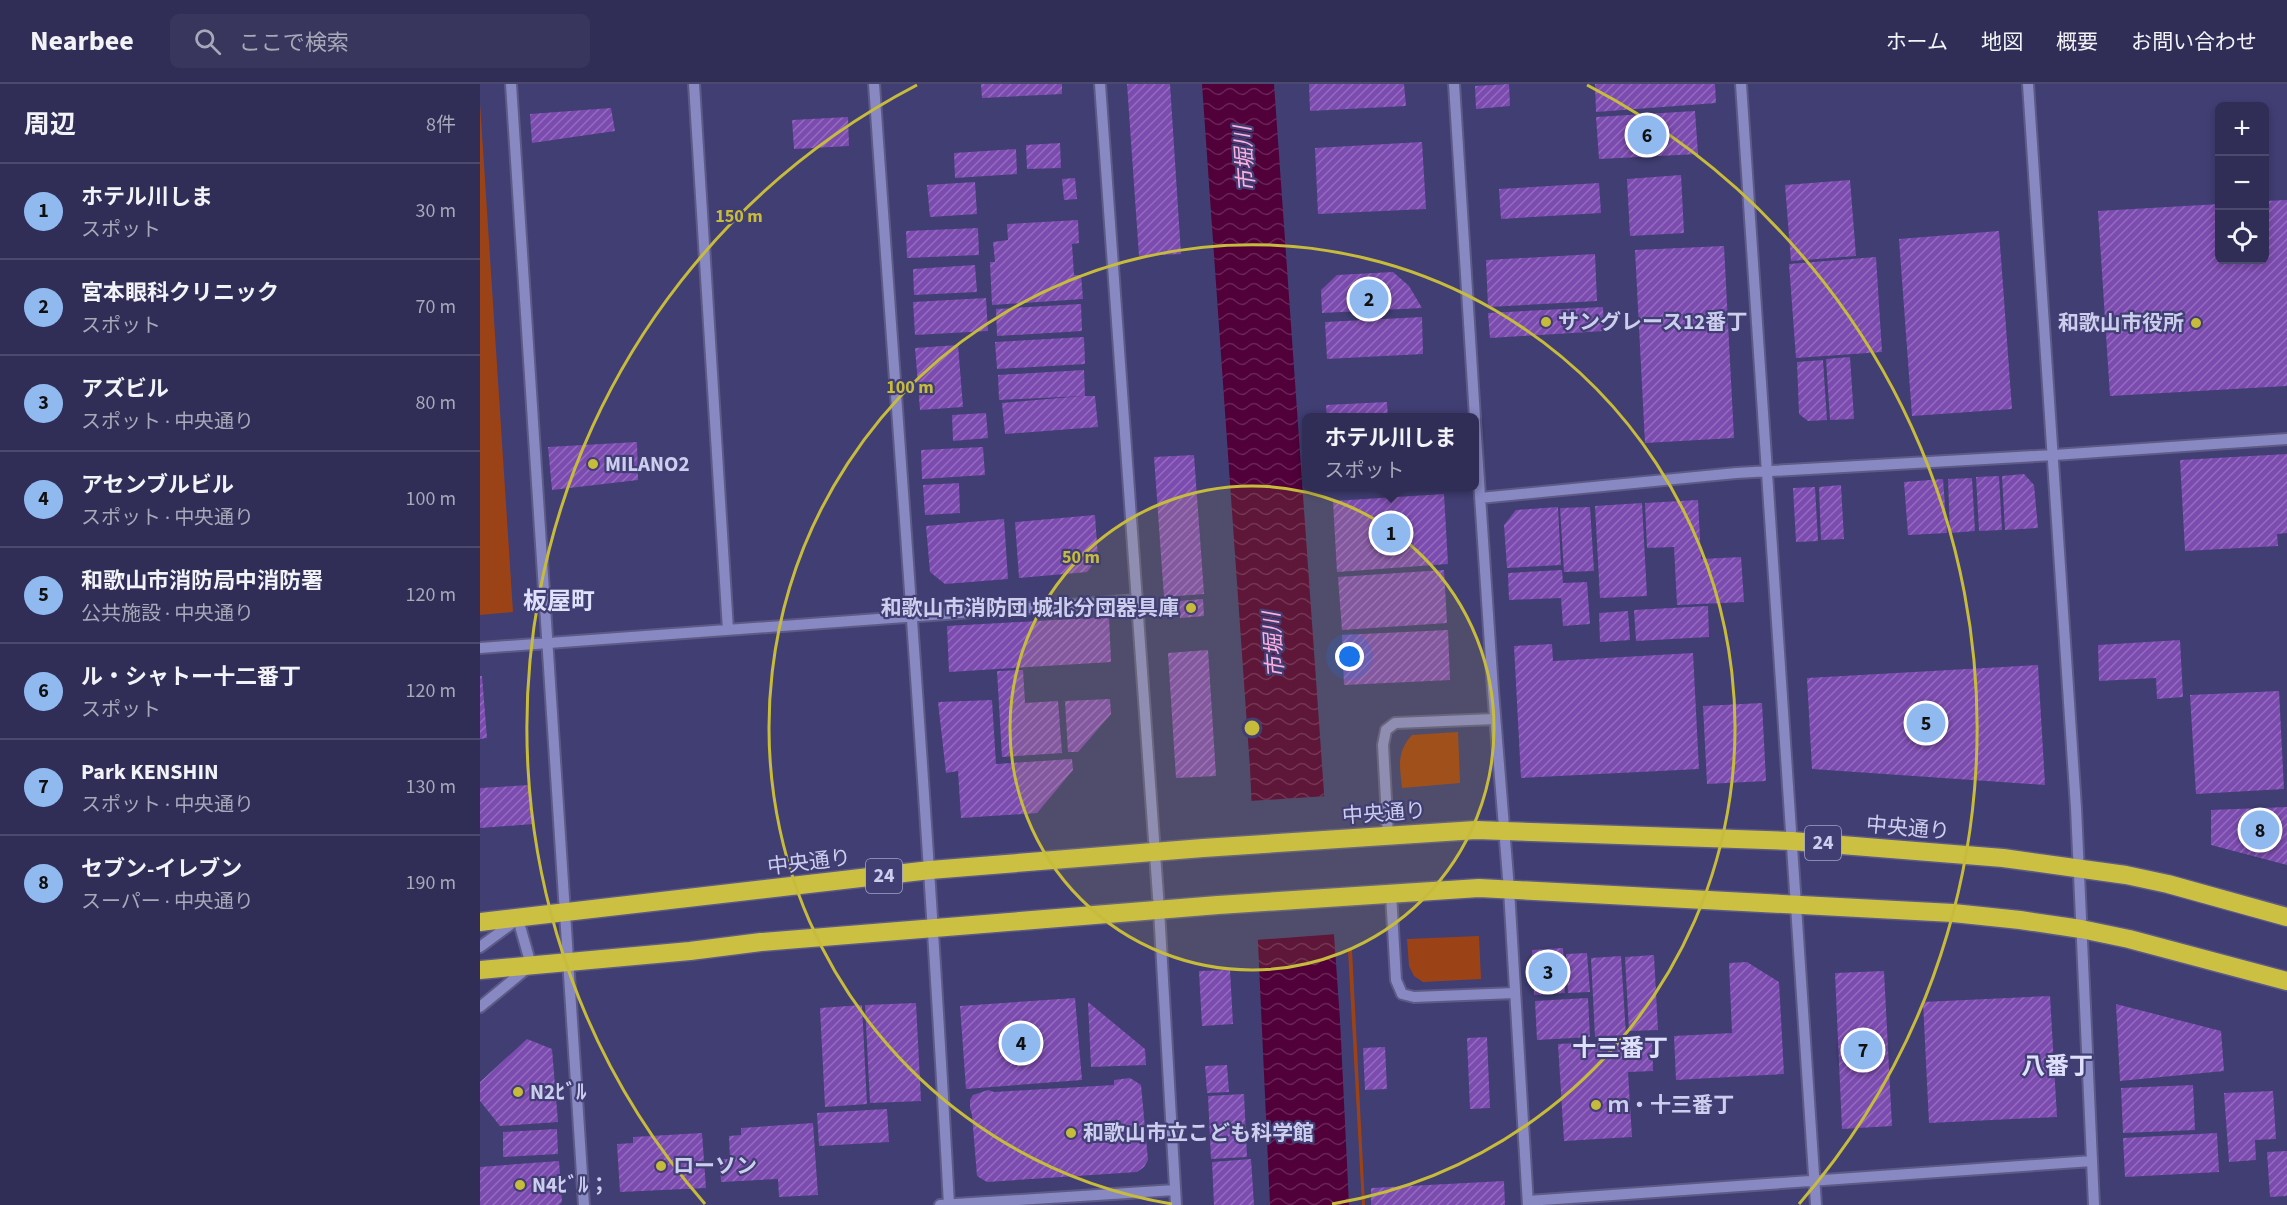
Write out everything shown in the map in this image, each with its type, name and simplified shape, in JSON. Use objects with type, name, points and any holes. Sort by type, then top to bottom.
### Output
[{"type":"highway","name":"中央通り","points":[[480,922],[566,914],[930,870],[1155,851],[1476,830],[1792,841],[2003,858],[2126,874],[2287,917]]},
{"type":"highway","points":[[480,970],[690,951],[760,942],[1206,906],[1479,888],[1953,914],[2020,920],[2129,939],[2287,981]]},
{"type":"street","points":[[511,84],[584,1205]]},
{"type":"street","points":[[694,84],[728,630]]},
{"type":"street","points":[[874,84],[910,618],[934,928],[946,1205],[1175,1190]]},
{"type":"street","points":[[1100,84],[1138,600],[1176,1205]]},
{"type":"street","points":[[1454,84],[1475,413]]},
{"type":"street","points":[[1741,84],[1816,1205]]},
{"type":"street","points":[[2028,84],[2054,455],[2079,868],[2094,1205]]},
{"type":"street","points":[[1480,498],[1767,471],[2054,455],[2287,438]]},
{"type":"street","points":[[1479,482],[1505,831],[1528,1203],[2092,1161]]},
{"type":"street","points":[[480,648],[1138,600]]},
{"type":"street","points":[[1388,836],[1383,745],[1386,730],[1395,723],[1495,719]]},
{"type":"street","points":[[1391,894],[1396,980],[1402,994],[1414,998],[1515,993]]},
{"type":"street","points":[[480,947],[518,919],[531,965],[480,1007]]},
{"type":"shaded area","points":[[480,103],[513,612],[480,615]]},
{"type":"shaded area","points":[[1458,732],[1460,783],[1402,788],[1401,754],[1412,735]]},
{"type":"shaded area","points":[[1479,936],[1481,979],[1423,982],[1414,976],[1409,966],[1407,939]]},
{"type":"shaded area","points":[[1348,950],[1352,950],[1365,1205],[1362,1205]]},
{"type":"water","name":"市堀川","points":[[1202,84],[1274,84],[1340,1020],[1349,1205],[1270,1205],[1250,768]]},
{"type":"pier","points":[[1327,796],[1337,934],[1255,940],[1249,801]]},
{"type":"building","points":[[981,84],[1062,84],[1062,94],[982,98]]},
{"type":"building","points":[[1127,84],[1170,84],[1181,254],[1139,256]]},
{"type":"building","points":[[1309,84],[1404,84],[1406,106],[1310,111]]},
{"type":"building","points":[[1509,84],[1510,106],[1476,109],[1475,86]]},
{"type":"building","points":[[1595,84],[1715,84],[1716,103],[1596,112]]},
{"type":"building","points":[[611,108],[615,131],[532,143],[530,114]]},
{"type":"building","points":[[1695,111],[1698,154],[1599,159],[1596,117]]},
{"type":"building","points":[[848,117],[849,146],[794,149],[792,120]]},
{"type":"building","points":[[1422,142],[1426,209],[1318,214],[1315,148]]},
{"type":"building","points":[[1060,143],[1061,168],[1027,169],[1026,145]]},
{"type":"building","points":[[1016,149],[1017,174],[955,178],[954,153]]},
{"type":"building","points":[[1681,175],[1684,233],[1630,236],[1627,179]]},
{"type":"building","points":[[1075,178],[1077,199],[1064,200],[1062,179]]},
{"type":"building","points":[[1850,180],[1856,256],[1791,261],[1785,185]]},
{"type":"building","points":[[975,182],[977,214],[930,217],[927,185]]},
{"type":"building","points":[[1599,183],[1601,213],[1501,219],[1499,189]]},
{"type":"building","name":"和歌山市役所","points":[[2287,200],[2287,386],[2110,396],[2098,211],[2215,204],[2215,264],[2269,264],[2269,201]]},
{"type":"building","points":[[1078,220],[1079,243],[1072,244],[1074,275],[1081,275],[1083,299],[992,305],[990,262],[995,262],[993,242],[1008,240],[1007,224]]},
{"type":"building","points":[[978,228],[979,255],[907,258],[906,231]]},
{"type":"building","points":[[1999,231],[2012,409],[1912,416],[1899,239]]},
{"type":"building","points":[[1724,246],[1734,438],[1645,443],[1635,250]]},
{"type":"building","points":[[1595,254],[1597,301],[1488,307],[1486,260]]},
{"type":"building","points":[[1876,257],[1882,352],[1796,358],[1789,264]]},
{"type":"building","points":[[975,265],[977,292],[914,295],[913,269]]},
{"type":"building","points":[[1393,272],[1409,286],[1422,308],[1322,313],[1321,290],[1337,275]]},
{"type":"building","points":[[986,298],[988,331],[915,335],[913,302]]},
{"type":"building","points":[[1081,304],[1082,331],[997,336],[996,309]]},
{"type":"building","name":"サングレース12番丁","points":[[1603,307],[1604,331],[1490,338],[1488,313]]},
{"type":"building","points":[[1422,317],[1423,354],[1327,359],[1325,322]]},
{"type":"building","points":[[1084,337],[1085,364],[997,369],[995,342]]},
{"type":"building","points":[[958,345],[963,407],[920,410],[915,348]]},
{"type":"building","points":[[1850,357],[1854,419],[1830,420],[1826,359]]},
{"type":"building","points":[[1823,360],[1827,420],[1808,421],[1799,414],[1797,362]]},
{"type":"building","points":[[1084,370],[1085,396],[1095,396],[1098,427],[1005,434],[1002,403],[1083,396],[999,400],[998,375]]},
{"type":"building","points":[[1387,402],[1388,413],[1327,413],[1326,405]]},
{"type":"building","points":[[986,413],[988,438],[953,441],[952,415]]},
{"type":"building","name":"MILANO2","points":[[637,442],[638,480],[552,490],[548,447]]},
{"type":"building","points":[[983,447],[985,475],[922,479],[921,450]]},
{"type":"building","points":[[2287,454],[2287,533],[2277,534],[2278,546],[2185,551],[2180,460]]},
{"type":"building","points":[[1194,455],[1204,594],[1164,597],[1154,457]]},
{"type":"building","points":[[2024,474],[2034,485],[2038,528],[2005,530],[2002,476]]},
{"type":"building","points":[[1999,476],[2002,530],[1979,531],[1976,477]]},
{"type":"building","points":[[1972,478],[1975,531],[1950,533],[1948,479]]},
{"type":"building","points":[[1943,479],[1947,533],[1908,535],[1904,482]]},
{"type":"building","points":[[959,483],[960,513],[925,515],[923,485]]},
{"type":"building","points":[[1841,485],[1844,539],[1821,540],[1819,487]]},
{"type":"building","points":[[1815,487],[1818,541],[1796,542],[1793,488]]},
{"type":"building","points":[[1444,494],[1448,564],[1337,572],[1333,501]]},
{"type":"building","points":[[1698,500],[1701,559],[1741,557],[1744,602],[1677,605],[1674,547],[1647,548],[1645,503]]},
{"type":"building","points":[[1642,503],[1647,596],[1600,598],[1595,506]]},
{"type":"building","points":[[1558,507],[1561,565],[1507,568],[1504,525],[1516,510]]},
{"type":"building","points":[[1590,507],[1594,571],[1564,572],[1560,508]]},
{"type":"building","points":[[1095,515],[1098,558],[1087,572],[1019,578],[1015,522]]},
{"type":"building","points":[[1004,519],[1008,579],[945,584],[930,572],[926,526]]},
{"type":"building","points":[[1444,570],[1447,623],[1342,630],[1338,577]]},
{"type":"building","points":[[1562,570],[1563,583],[1587,582],[1590,624],[1563,626],[1561,598],[1509,600],[1508,573]]},
{"type":"building","name":"和歌山市消防団 城北分団器具庫","points":[[1203,599],[1204,616],[1180,618],[1179,601]]},
{"type":"building","points":[[1708,606],[1709,637],[1636,641],[1634,610]]},
{"type":"building","points":[[1628,611],[1630,640],[1600,642],[1599,613]]},
{"type":"building","points":[[1109,617],[1111,662],[949,672],[947,626]]},
{"type":"building","points":[[1448,630],[1450,680],[1344,685],[1342,635]]},
{"type":"building","points":[[2180,640],[2183,697],[2157,699],[2156,678],[2099,681],[2098,645]]},
{"type":"building","points":[[1552,644],[1553,661],[1693,653],[1699,769],[1521,778],[1514,646]]},
{"type":"building","points":[[1208,650],[1216,776],[1176,778],[1168,653]]},
{"type":"building","points":[[2038,665],[2045,785],[1812,769],[1807,678]]},
{"type":"building","points":[[1023,670],[1025,703],[1058,701],[1062,753],[1002,757],[997,671]]},
{"type":"building","points":[[480,676],[482,676],[487,738],[480,739]]},
{"type":"building","points":[[2279,691],[2284,789],[2196,794],[2190,695]]},
{"type":"building","points":[[1110,699],[1111,714],[1078,752],[1068,752],[1065,701]]},
{"type":"building","points":[[992,700],[996,764],[1072,759],[1073,770],[1037,813],[961,818],[958,771],[946,773],[938,702]]},
{"type":"building","points":[[1762,703],[1766,781],[1707,784],[1703,706]]},
{"type":"building","points":[[530,785],[533,824],[480,828],[480,788]]},
{"type":"building","points":[[2287,807],[2287,865],[2211,845],[2211,810]]},
{"type":"building","points":[[1563,948],[1565,993],[1534,995],[1532,950]]},
{"type":"building","points":[[1587,953],[1590,992],[1568,993],[1566,954]]},
{"type":"building","points":[[1654,955],[1658,1030],[1629,1031],[1625,957]]},
{"type":"building","points":[[1621,956],[1626,1035],[1595,1037],[1591,958]]},
{"type":"building","points":[[1747,962],[1779,982],[1784,1074],[1676,1080],[1674,1036],[1732,1033],[1729,963]]},
{"type":"building","points":[[1230,970],[1233,1024],[1202,1026],[1199,971]]},
{"type":"building","points":[[1884,971],[1892,1126],[1842,1129],[1835,973]]},
{"type":"building","points":[[2050,996],[2057,1117],[1929,1123],[1923,1002]]},
{"type":"building","points":[[1075,998],[1082,1080],[966,1089],[960,1006]]},
{"type":"building","points":[[1588,998],[1590,1037],[1537,1040],[1535,1001]]},
{"type":"building","points":[[1088,1002],[1145,1049],[1146,1065],[1091,1067]]},
{"type":"building","points":[[916,1003],[921,1101],[870,1103],[865,1005]]},
{"type":"building","points":[[2116,1004],[2221,1031],[2224,1071],[2120,1081]]},
{"type":"building","points":[[862,1005],[867,1104],[825,1107],[820,1008]]},
{"type":"building","points":[[1487,1037],[1490,1108],[1470,1109],[1467,1038]]},
{"type":"building","name":"N2ﾋﾞﾙ","points":[[527,1039],[552,1049],[558,1122],[500,1126],[480,1101],[480,1082]]},
{"type":"building","name":"ｍ・十三番丁","points":[[1652,1039],[1653,1071],[1628,1072],[1632,1137],[1564,1141],[1558,1044]]},
{"type":"building","points":[[1385,1047],[1387,1089],[1365,1090],[1363,1048]]},
{"type":"building","points":[[1227,1065],[1229,1092],[1207,1093],[1205,1066]]},
{"type":"building","points":[[1130,1078],[1141,1085],[1148,1160],[1137,1172],[987,1182],[977,1176],[970,1108],[973,1095],[988,1090],[994,1092],[1114,1085],[1114,1080]]},
{"type":"building","points":[[2193,1085],[2195,1130],[2123,1133],[2121,1088]]},
{"type":"building","points":[[2273,1091],[2276,1139],[2255,1140],[2256,1160],[2229,1162],[2224,1093]]},
{"type":"building","points":[[1244,1094],[1247,1157],[1211,1159],[1208,1096]]},
{"type":"building","points":[[887,1109],[889,1142],[819,1146],[817,1113]]},
{"type":"building","points":[[813,1123],[818,1195],[779,1197],[778,1179],[721,1182],[720,1159],[730,1159],[729,1136],[741,1135],[741,1128]]},
{"type":"building","points":[[557,1129],[558,1154],[503,1157],[503,1132]]},
{"type":"building","name":"ローソン","points":[[702,1133],[706,1188],[620,1192],[617,1144],[633,1143],[633,1137]]},
{"type":"building","points":[[2217,1133],[2219,1172],[2125,1177],[2123,1138]]},
{"type":"building","points":[[2287,1151],[2287,1196],[2270,1197],[2267,1152]]},
{"type":"building","points":[[1251,1159],[1254,1205],[1214,1205],[1212,1162]]},
{"type":"building","name":"N4ﾋﾞﾙ；","points":[[559,1161],[562,1202],[559,1205],[480,1205],[480,1167]]},
{"type":"building","points":[[1504,1181],[1505,1205],[1371,1205],[1371,1188]]},
{"type":"place","name":"ル・シャトー十二番丁","points":[[1647,135]]},
{"type":"place","name":"宮本眼科クリニック","points":[[1369,299]]},
{"type":"place","name":"サングレース12番丁","points":[[1546,322]]},
{"type":"place","name":"和歌山市役所","points":[[2196,323]]},
{"type":"place","name":"MILANO2","points":[[593,464]]},
{"type":"place","name":"ホテル川しま","points":[[1391,533]]},
{"type":"place","name":"和歌山市消防団 城北分団器具庫","points":[[1191,608]]},
{"type":"place","name":"和歌山市消防局中消防署","points":[[1926,723]]},
{"type":"place","name":"セブン-イレブン","points":[[2260,830]]},
{"type":"place","name":"アズビル","points":[[1548,972]]},
{"type":"place","name":"アセンブルビル","points":[[1021,1043]]},
{"type":"place","name":"Park KENSHIN","points":[[1863,1050]]},
{"type":"place","name":"N2ﾋﾞﾙ","points":[[518,1092]]},
{"type":"place","name":"ｍ・十三番丁","points":[[1596,1105]]},
{"type":"place","name":"和歌山市立こども科学館","points":[[1071,1133]]},
{"type":"place","name":"ローソン","points":[[661,1166]]},
{"type":"place","name":"N4ﾋﾞﾙ；","points":[[520,1185]]},
{"type":"district","name":"板屋町","points":[[559,601]]},
{"type":"district","name":"十三番丁","points":[[1620,1048]]},
{"type":"district","name":"八番丁","points":[[2057,1066]]}]
